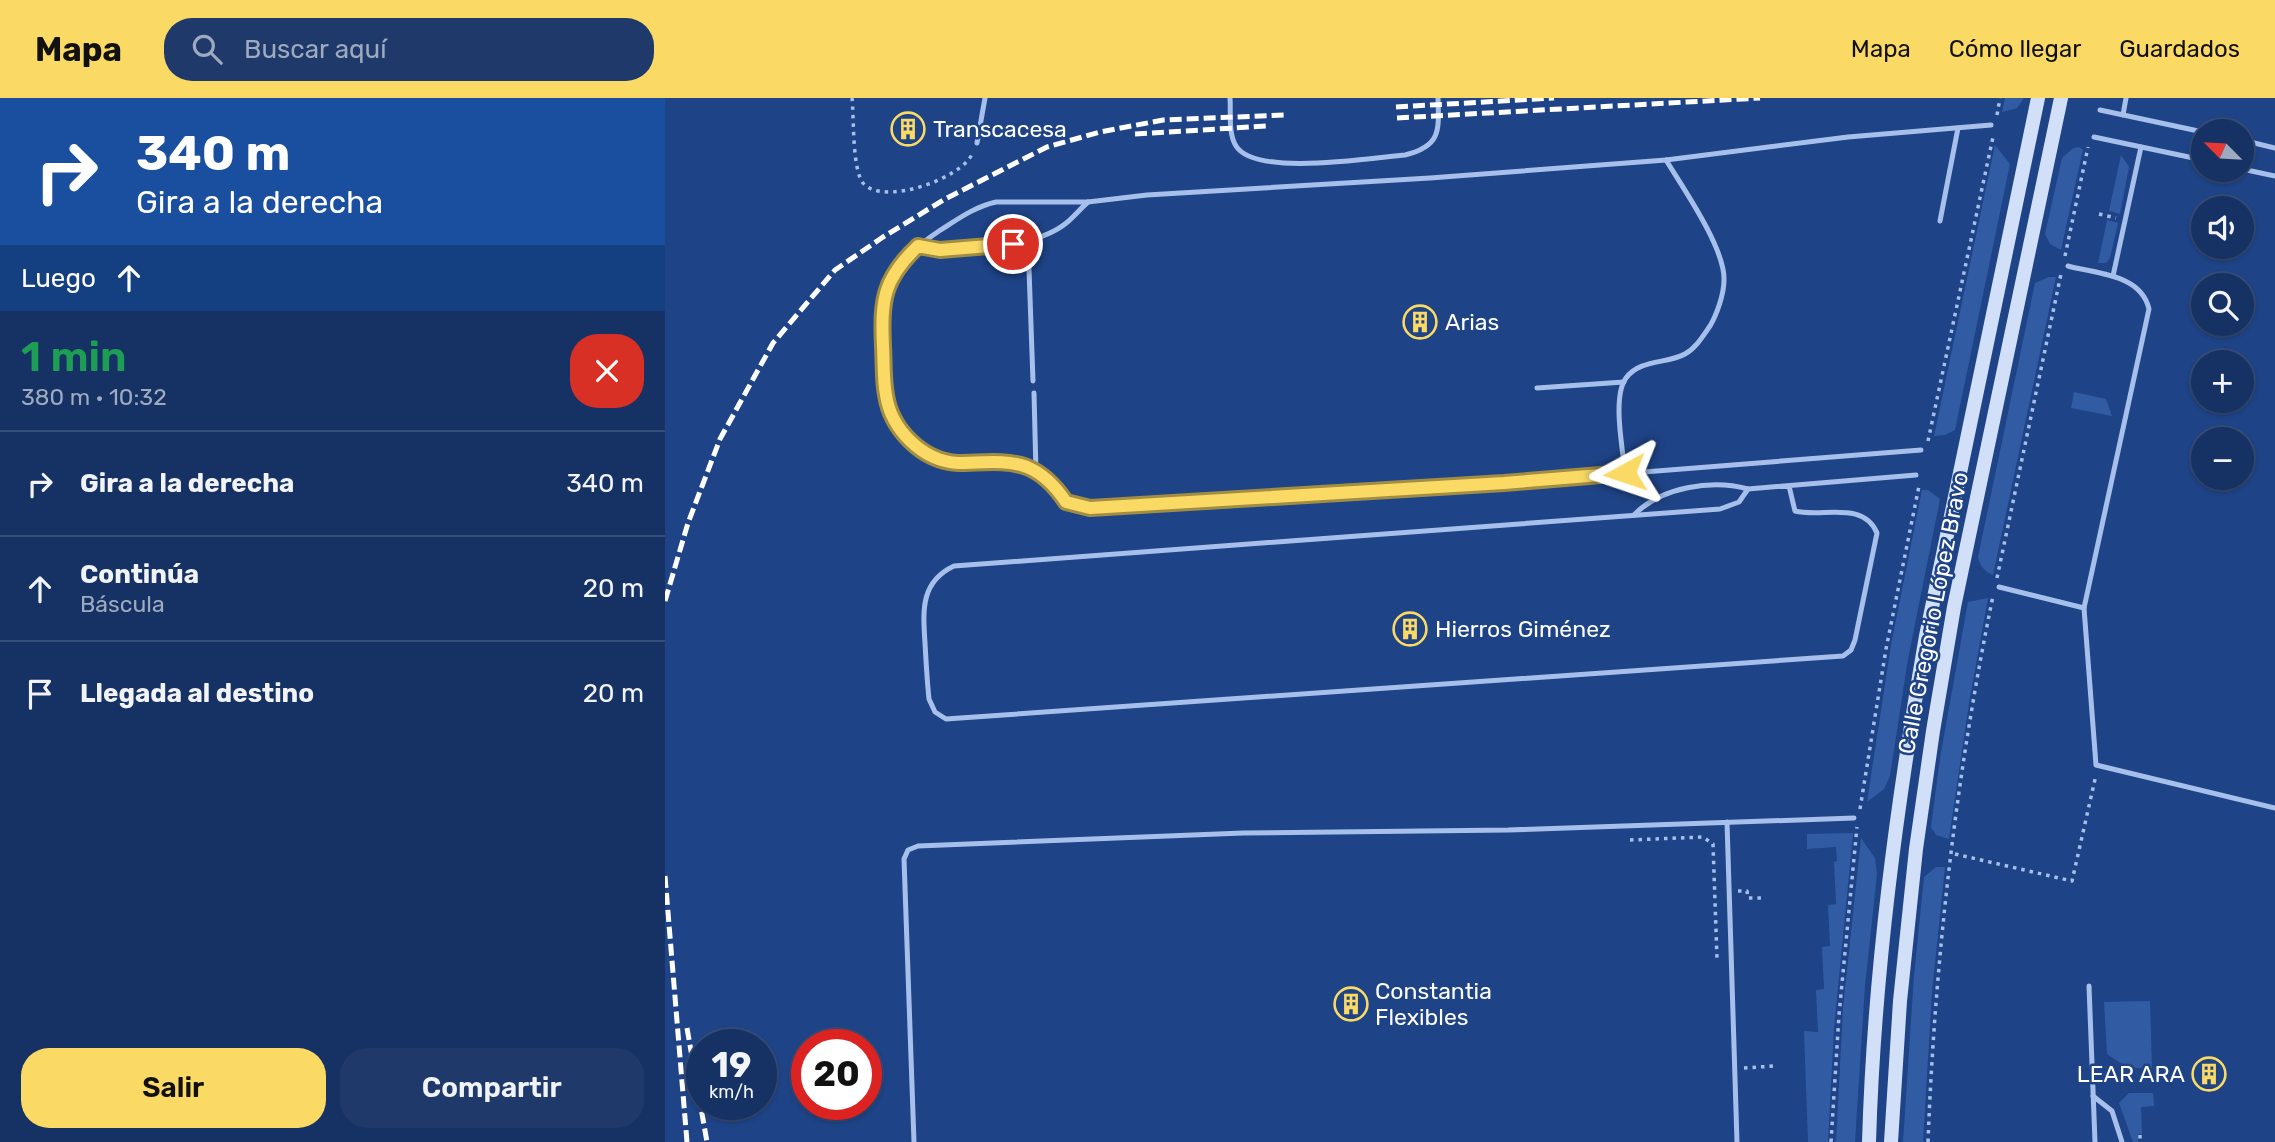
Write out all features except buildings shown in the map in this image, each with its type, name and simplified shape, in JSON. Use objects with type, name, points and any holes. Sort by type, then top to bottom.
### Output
[{"type":"main road","name":"Calle Gregorio López Bravo","points":[[1870,1142],[1879,987],[1896,820],[1909,733],[1926,636],[2038,98]]},
{"type":"main road","name":"Calle Gregorio López Bravo","points":[[1891,1142],[1901,988],[1916,849],[1933,731],[1958,588],[2061,98]]},
{"type":"lane","points":[[977,143],[985,98]]},
{"type":"lane","points":[[1230,98],[1231,128],[1237,148],[1250,158],[1287,164],[1419,152],[1427,148],[1433,140],[1439,116],[1438,98]]},
{"type":"lane","points":[[2123,115],[2126,98]]},
{"type":"lane","points":[[2100,110],[2191,129]]},
{"type":"lane","points":[[1924,450],[1504,483],[1090,508],[1066,502],[1054,486],[1036,473],[1008,462],[954,463],[909,442],[895,422],[886,397],[881,316],[892,274],[918,246],[967,212],[982,205],[1003,202],[1088,202],[1147,195],[1666,160],[1848,137],[1991,125]]},
{"type":"lane","points":[[1940,221],[1958,128]]},
{"type":"lane","points":[[2092,137],[2191,157]]},
{"type":"lane","points":[[2254,144],[2275,148]]},
{"type":"lane","points":[[2113,276],[2141,147]]},
{"type":"lane","points":[[1625,473],[1619,406],[1624,382],[1638,368],[1685,355],[1700,341],[1713,321],[1724,279],[1716,246],[1666,160]]},
{"type":"lane","points":[[2254,172],[2275,176]]},
{"type":"lane","points":[[918,246],[940,250],[1028,242],[1064,225],[1088,202]]},
{"type":"lane","points":[[1028,242],[1033,381]]},
{"type":"lane","points":[[2068,265],[2113,276],[2137,287],[2147,299],[2149,309],[2084,608],[2097,765],[2275,808]]},
{"type":"lane","points":[[1537,388],[1624,382]]},
{"type":"lane","points":[[1034,393],[1036,473]]},
{"type":"lane","points":[[1633,516],[1646,503],[1678,489],[1734,485],[1748,489],[1916,475]]},
{"type":"lane","points":[[1748,489],[1739,502],[1720,509],[954,566],[940,572],[930,585],[923,609],[929,699],[935,712],[946,719],[1843,656],[1851,650],[1855,640],[1877,533],[1873,524],[1859,514],[1806,513],[1795,510],[1789,486]]},
{"type":"lane","points":[[1999,587],[2077,604],[2084,608]]},
{"type":"lane","points":[[914,1142],[904,859],[908,850],[918,846],[1243,833],[1509,830],[1854,818]]},
{"type":"lane","points":[[1727,822],[1737,1142]]},
{"type":"lane","points":[[2089,986],[2095,1142]]},
{"type":"lane","points":[[2093,1096],[2112,1111],[2122,1142]]},
{"type":"path","points":[[852,98],[858,169],[863,183],[876,191],[896,192],[923,186],[950,174],[968,163],[977,143]]},
{"type":"path","points":[[1924,450],[2000,98]]},
{"type":"path","points":[[1928,1142],[1937,983],[1953,839],[1977,680],[2092,137]]},
{"type":"path","points":[[1831,1142],[1840,1004],[1859,818],[1886,649],[1919,483]]},
{"type":"path","points":[[1955,854],[2073,881],[2094,790],[2097,765]]},
{"type":"path","points":[[1630,840],[1703,837],[1713,844],[1717,960]]},
{"type":"path","points":[[2140,1135],[2140,1142]]},
{"type":"shaded area","points":[[2005,98],[2024,98],[2017,108],[2002,112]]},
{"type":"shaded area","points":[[1995,145],[2010,164],[1955,430],[1934,436]]},
{"type":"shaded area","points":[[2078,147],[2083,149],[2061,250],[2050,244],[2045,234],[2062,158]]},
{"type":"shaded area","points":[[2121,155],[2129,167],[2120,214],[2109,211]]},
{"type":"shaded area","points":[[2107,220],[2118,223],[2110,258],[2106,263],[2098,263]]},
{"type":"shaded area","points":[[2056,277],[1993,575],[1983,568],[1978,557],[2035,283]]},
{"type":"shaded area","points":[[2074,392],[2106,399],[2112,416],[2071,408]]},
{"type":"shaded area","points":[[1922,490],[1928,490],[1940,499],[1908,659],[1890,776],[1884,789],[1867,802],[1891,645]]},
{"type":"shaded area","points":[[1988,598],[1949,839],[1936,835],[1931,827],[1940,758],[1968,602]]},
{"type":"shaded area","points":[[1853,833],[1834,1029],[1828,1142],[1808,1142],[1804,1031],[1818,1032],[1816,990],[1824,989],[1822,947],[1830,946],[1828,905],[1836,904],[1834,862],[1837,861],[1836,847],[1807,849],[1807,834]]},
{"type":"shaded area","points":[[1861,838],[1875,858],[1877,874],[1865,986],[1855,1142],[1836,1142],[1843,1008]]},
{"type":"shaded area","points":[[1936,867],[1945,867],[1932,992],[1923,1142],[1903,1142],[1914,976],[1924,877]]},
{"type":"shaded area","points":[[2150,1001],[2152,1068],[2128,1068],[2107,1054],[2104,1002]]},
{"type":"shaded area","points":[[2129,1093],[2153,1093],[2154,1106],[2141,1107],[2142,1134],[2138,1134],[2138,1142],[2133,1142],[2119,1103]]},
{"type":"railway","points":[[1396,107],[1554,98]]},
{"type":"railway","points":[[1397,118],[1760,98]]},
{"type":"railway","points":[[665,601],[688,523],[720,439],[773,343],[835,270],[945,199],[1047,147],[1100,132],[1163,120],[1284,115]]},
{"type":"railway","points":[[1135,134],[1267,126]]},
{"type":"railway","points":[[665,876],[687,1142]]},
{"type":"railway","points":[[687,1028],[707,1142]]},
{"type":"place","name":"Transcacesa","points":[[908,129]]},
{"type":"place","name":"Arias","points":[[1420,322]]},
{"type":"place","name":"Hierros Giménez","points":[[1410,629]]},
{"type":"place","name":"Constantia Flexibles","points":[[1351,1004]]},
{"type":"place","name":"LEAR ARA","points":[[2209,1074]]},
{"type":"route","points":[[1013,244],[940,250],[918,246],[892,274],[886,291],[881,316],[886,397],[895,422],[909,442],[954,463],[1008,462],[1027,468],[1054,486],[1066,502],[1090,508],[1625,473]]}]
